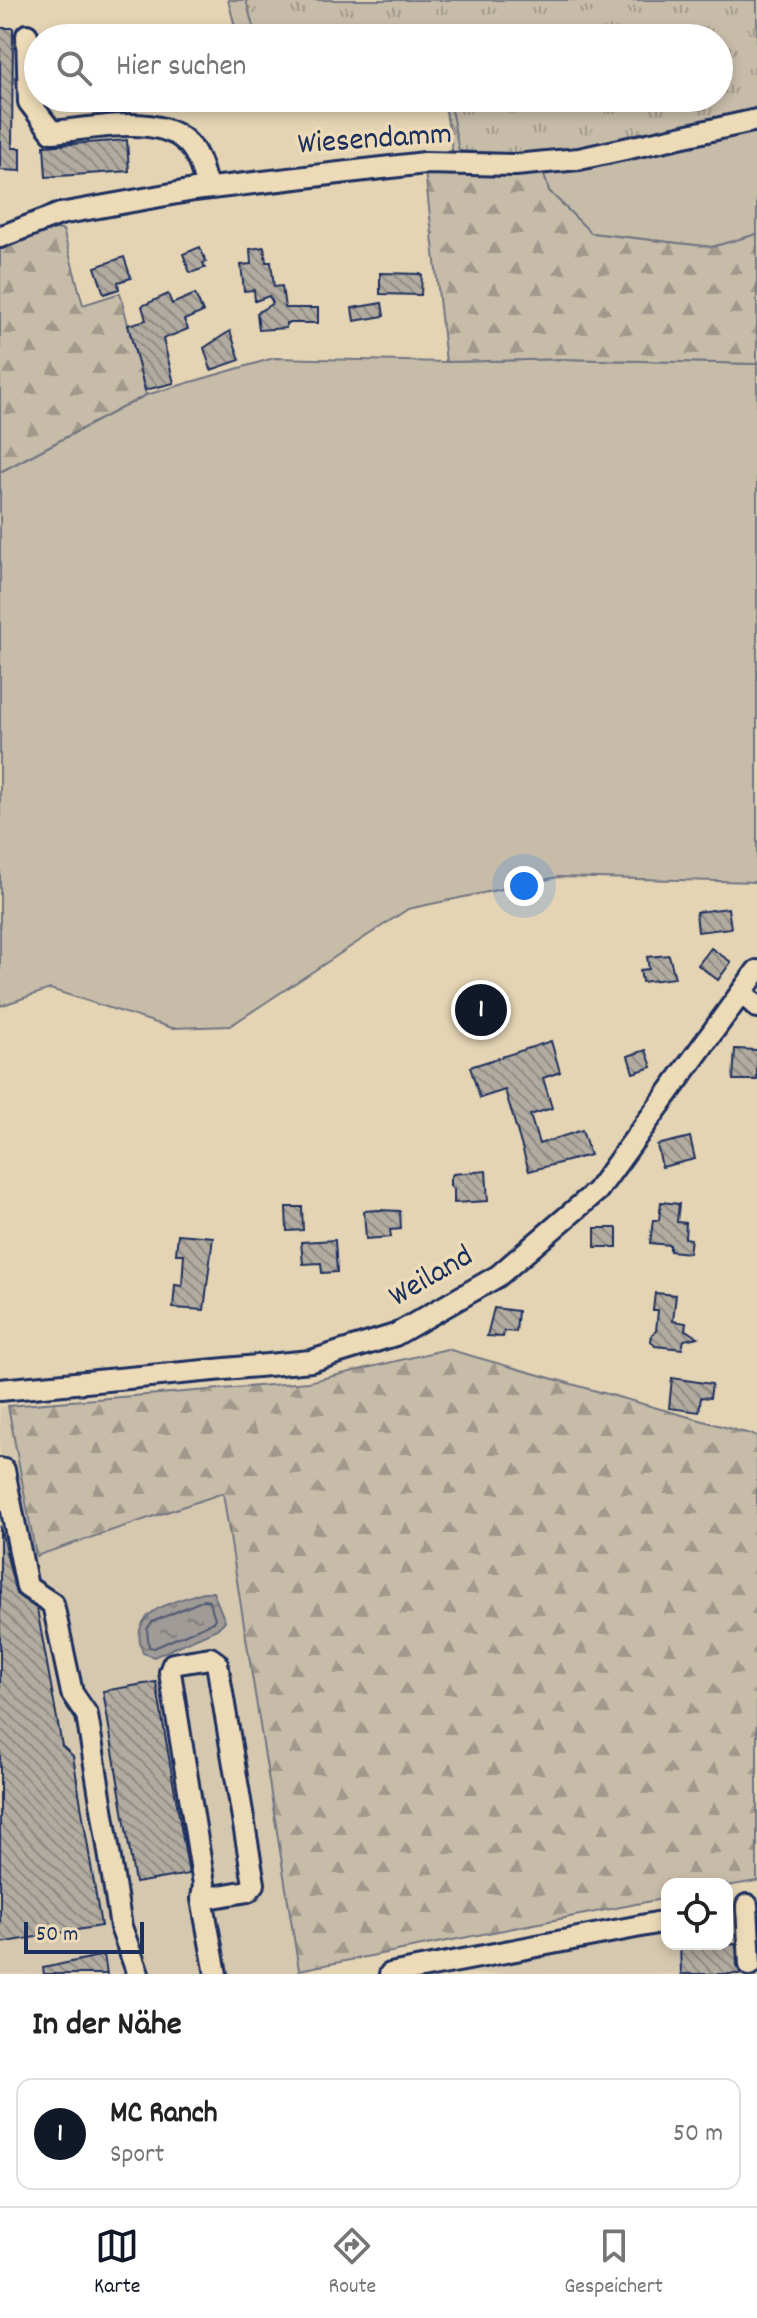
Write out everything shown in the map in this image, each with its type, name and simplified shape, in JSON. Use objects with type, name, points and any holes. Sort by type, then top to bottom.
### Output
[{"type":"street","points":[[37,112],[52,132],[136,125],[172,130],[184,138],[196,155],[207,188]]},
{"type":"street","name":"Wiesendamm","points":[[0,237],[60,214],[207,188],[425,163],[515,165],[579,159],[757,120]]},
{"type":"street","name":"Weiland","points":[[0,1390],[311,1361],[395,1335],[498,1276],[597,1191],[750,1000],[757,971]]},
{"type":"street","points":[[0,1469],[4,1470],[27,1587],[53,1604],[72,1693],[87,1715],[121,1927],[138,1974]]},
{"type":"street","points":[[202,1899],[248,1891],[254,1884],[217,1663],[210,1658],[170,1667],[204,1884],[202,1899],[216,1974]]},
{"type":"street","points":[[744,1906],[750,1965]]},
{"type":"street","points":[[390,1974],[661,1922]]},
{"type":"shaded area","points":[[208,1390],[300,1974],[0,1974],[0,1407]]},
{"type":"shaded area","points":[[757,1915],[757,1974],[448,1974],[661,1933],[661,1950],[733,1950],[733,1920]]},
{"type":"green space","points":[[228,0],[757,0],[757,234],[712,247],[591,233],[549,191],[543,172],[686,112],[733,112],[733,24],[234,24]]},
{"type":"green space","points":[[246,0],[757,0],[757,111],[551,156],[459,151],[452,112],[733,112],[733,24],[252,24]]},
{"type":"green space","points":[[446,112],[545,112],[543,172],[549,191],[591,233],[712,247],[757,234],[757,364],[563,359],[446,362],[425,171],[453,156]]},
{"type":"green space","points":[[0,223],[63,230],[83,305],[120,293],[146,395],[0,472]]},
{"type":"green space","points":[[274,358],[446,362],[563,359],[757,364],[757,882],[558,877],[408,909],[230,1026],[172,1028],[50,989],[0,1006],[0,472],[146,395]]},
{"type":"green space","points":[[447,1349],[757,1436],[757,1881],[733,1885],[733,1878],[661,1878],[661,1899],[299,1970],[223,1493],[36,1556],[8,1406],[308,1382]]},
{"type":"water","points":[[203,1592],[213,1592],[225,1621],[217,1629],[154,1657],[143,1653],[139,1638],[146,1618],[155,1610]]},
{"type":"building","points":[[0,28],[13,28],[12,148],[21,148],[21,171],[0,170]]},
{"type":"building","points":[[127,140],[129,171],[46,177],[44,146]]},
{"type":"building","points":[[200,247],[205,268],[190,273],[183,254]]},
{"type":"building","points":[[264,247],[266,262],[271,262],[274,287],[282,286],[285,308],[318,308],[318,323],[286,323],[286,328],[259,330],[257,313],[273,303],[269,296],[255,301],[254,290],[244,291],[241,265],[251,264],[250,249]]},
{"type":"building","points":[[124,257],[131,278],[118,282],[119,289],[104,294],[95,267]]},
{"type":"building","points":[[380,273],[422,274],[421,295],[380,294]]},
{"type":"building","points":[[168,294],[172,304],[195,294],[203,312],[184,320],[188,329],[163,339],[174,383],[145,390],[128,325],[146,320],[142,306]]},
{"type":"building","points":[[382,303],[384,316],[354,321],[352,308]]},
{"type":"building","points":[[230,331],[240,360],[211,370],[204,348]]},
{"type":"building","points":[[728,908],[731,928],[698,932],[696,912]]},
{"type":"building","points":[[711,948],[731,962],[718,980],[698,965]]},
{"type":"building","points":[[669,955],[675,978],[642,982],[640,970],[649,969],[647,957]]},
{"type":"building","points":[[551,1041],[560,1072],[543,1078],[552,1108],[530,1115],[539,1144],[582,1130],[590,1155],[529,1171],[505,1090],[480,1098],[470,1067]]},
{"type":"building","points":[[735,1049],[757,1050],[757,1080],[733,1080]]},
{"type":"building","points":[[646,1050],[652,1067],[633,1073],[628,1056]]},
{"type":"building","points":[[690,1137],[695,1159],[662,1167],[657,1145]]},
{"type":"building","points":[[486,1171],[488,1201],[454,1203],[454,1189],[450,1186],[453,1174]]},
{"type":"building","points":[[661,1202],[679,1204],[677,1222],[686,1223],[685,1238],[691,1239],[689,1253],[670,1251],[670,1245],[650,1243],[653,1220],[659,1220]]},
{"type":"building","points":[[286,1207],[302,1207],[303,1230],[287,1231]]},
{"type":"building","points":[[364,1211],[400,1211],[401,1229],[390,1230],[391,1237],[366,1239]]},
{"type":"building","points":[[595,1228],[617,1228],[617,1247],[595,1247]]},
{"type":"building","points":[[178,1234],[213,1237],[204,1310],[173,1308],[175,1285],[182,1286],[184,1254],[176,1254]]},
{"type":"building","points":[[335,1240],[337,1272],[322,1273],[321,1263],[303,1264],[301,1242]]},
{"type":"building","points":[[655,1293],[676,1295],[673,1321],[686,1323],[685,1330],[698,1337],[684,1340],[682,1349],[655,1346],[651,1341],[656,1331],[658,1310],[653,1310]]},
{"type":"building","points":[[494,1308],[518,1311],[516,1332],[504,1331],[503,1337],[487,1336]]},
{"type":"building","points":[[672,1378],[712,1384],[710,1398],[701,1397],[699,1412],[669,1408]]},
{"type":"building","points":[[0,1526],[16,1594],[37,1609],[62,1746],[73,1756],[101,1926],[0,1943]]},
{"type":"building","points":[[156,1682],[189,1874],[135,1883],[103,1691]]},
{"type":"building","points":[[733,1944],[736,1944],[737,1966],[741,1974],[681,1974],[680,1950],[733,1950]]},
{"type":"building","points":[[104,1955],[107,1974],[44,1974],[43,1968]]},
{"type":"place","name":"MC Ranch","points":[[481,1010]]}]
